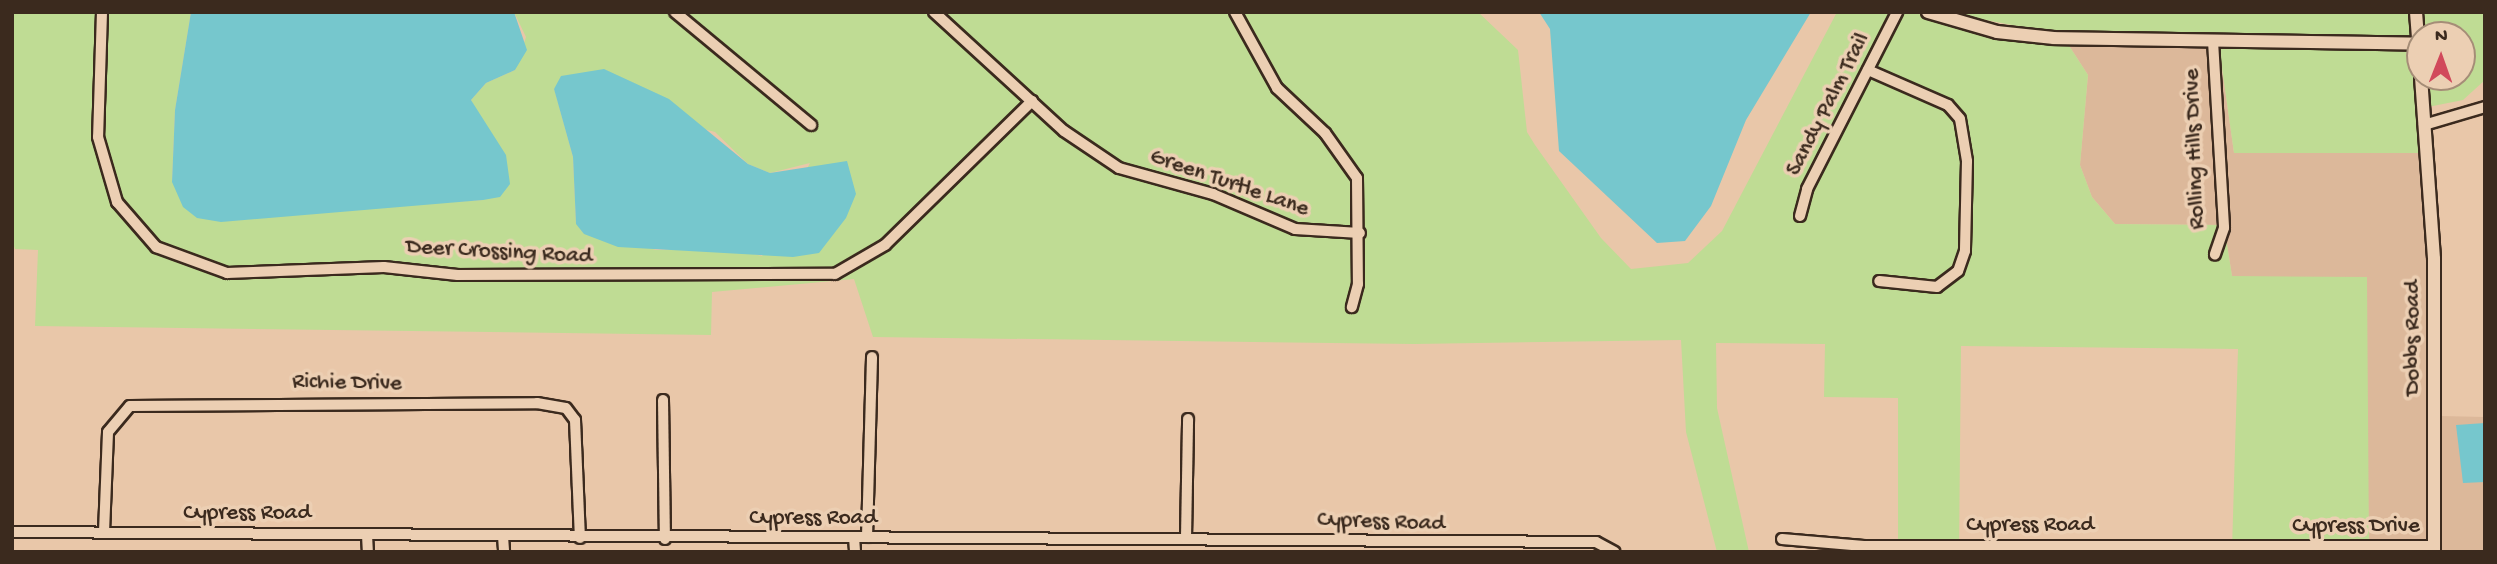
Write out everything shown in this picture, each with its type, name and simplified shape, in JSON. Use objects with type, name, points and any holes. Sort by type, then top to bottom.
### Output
[{"type":"street","name":"Deer Crossing Road","points":[[102,12],[98,137],[117,202],[156,247],[227,273],[384,267],[458,275],[835,274],[885,245],[1032,101]]},
{"type":"street","points":[[675,12],[811,125]]},
{"type":"street","name":"Green Turtle Lane","points":[[934,12],[1090,152],[1119,168],[1213,194],[1295,229],[1360,233]]},
{"type":"street","points":[[1236,12],[1277,88],[1351,167],[1361,199],[1352,307]]},
{"type":"street","name":"Sandy Palm Trail","points":[[1800,216],[1807,189],[1897,12]]},
{"type":"street","name":"Rolling Hills Drive","points":[[1928,12],[2029,36],[2406,44]]},
{"type":"street","name":"Rolling Hills Drive","points":[[2213,41],[2224,228],[2215,254]]},
{"type":"street","points":[[1868,70],[1948,105],[1959,119],[1967,161],[1965,251],[1958,271],[1937,287],[1879,281]]},
{"type":"street","name":"Dobbs Road","points":[[2422,91],[2435,309],[2434,549]]},
{"type":"street","points":[[2424,125],[2485,107]]},
{"type":"street","points":[[867,537],[872,357]]},
{"type":"street","points":[[663,400],[665,539]]},
{"type":"street","name":"Richie Drive","points":[[104,532],[108,432],[130,405],[537,403],[566,408],[575,420],[580,538]]},
{"type":"street","points":[[1186,538],[1188,419]]},
{"type":"street","name":"Cypress Road","points":[[12,531],[665,539],[1205,538],[1344,540],[1479,549],[1596,542],[1614,550]]},
{"type":"street","points":[[367,535],[368,552]]},
{"type":"street","points":[[503,536],[504,552]]},
{"type":"street","points":[[854,537],[855,552]]},
{"type":"street","points":[[1205,538],[1206,552]]},
{"type":"street","name":"Cypress Road","points":[[1782,539],[1864,546],[2278,547]]},
{"type":"street","points":[[1344,540],[1344,552]]},
{"type":"street","name":"Cypress Drive","points":[[2278,547],[2434,549]]},
{"type":"shaded area","points":[[2068,44],[2219,47],[2234,153],[2422,153],[2429,260],[2429,550],[2369,550],[2367,442],[2232,276],[2224,225],[2115,224],[2092,197],[2080,165],[2088,75]]},
{"type":"shaded area","points":[[2440,416],[2485,417],[2485,552],[2438,552]]},
{"type":"green space","points":[[12,12],[191,12],[175,110],[172,182],[377,207],[483,200],[488,132],[471,100],[486,83],[515,70],[526,37],[514,12],[1478,12],[1518,50],[1527,132],[1601,238],[1631,269],[1688,263],[1722,231],[1837,12],[1912,12],[1996,37],[2068,44],[2088,75],[2080,165],[2092,197],[2115,224],[2224,225],[2232,276],[2367,277],[2369,550],[2232,549],[2238,349],[1961,346],[1959,552],[1823,552],[1823,546],[1898,546],[1898,398],[1824,397],[1825,344],[1716,343],[1717,408],[1749,552],[1717,552],[1686,432],[1681,340],[1414,344],[873,337],[854,279],[712,292],[711,335],[35,326],[38,250],[15,249],[12,240]],"holes":[[[554,88],[715,132],[748,164],[770,173],[810,163],[762,256],[733,249],[656,250],[576,224],[573,157]]]},
{"type":"green space","points":[[1944,12],[2412,12],[2413,21],[2406,21],[2406,38],[2054,33]]},
{"type":"green space","points":[[2421,12],[2485,12],[2485,80],[2476,88],[2476,21],[2422,21]]},
{"type":"green space","points":[[2219,47],[2406,49],[2406,91],[2417,91],[2422,153],[2234,153]]},
{"type":"green space","points":[[2427,91],[2473,91],[2463,100],[2428,107]]},
{"type":"water","points":[[191,12],[514,12],[527,50],[515,70],[486,83],[471,100],[506,155],[510,184],[500,197],[483,200],[221,222],[197,218],[183,207],[172,182],[175,110]]},
{"type":"water","points":[[1539,12],[1811,12],[1746,120],[1711,206],[1685,241],[1657,243],[1559,151],[1550,29]]},
{"type":"water","points":[[604,69],[669,99],[748,164],[770,173],[847,161],[856,194],[846,218],[819,253],[793,257],[618,247],[584,234],[576,224],[573,157],[554,89],[561,76]]},
{"type":"water","points":[[2485,423],[2485,482],[2463,483],[2456,425]]}]
